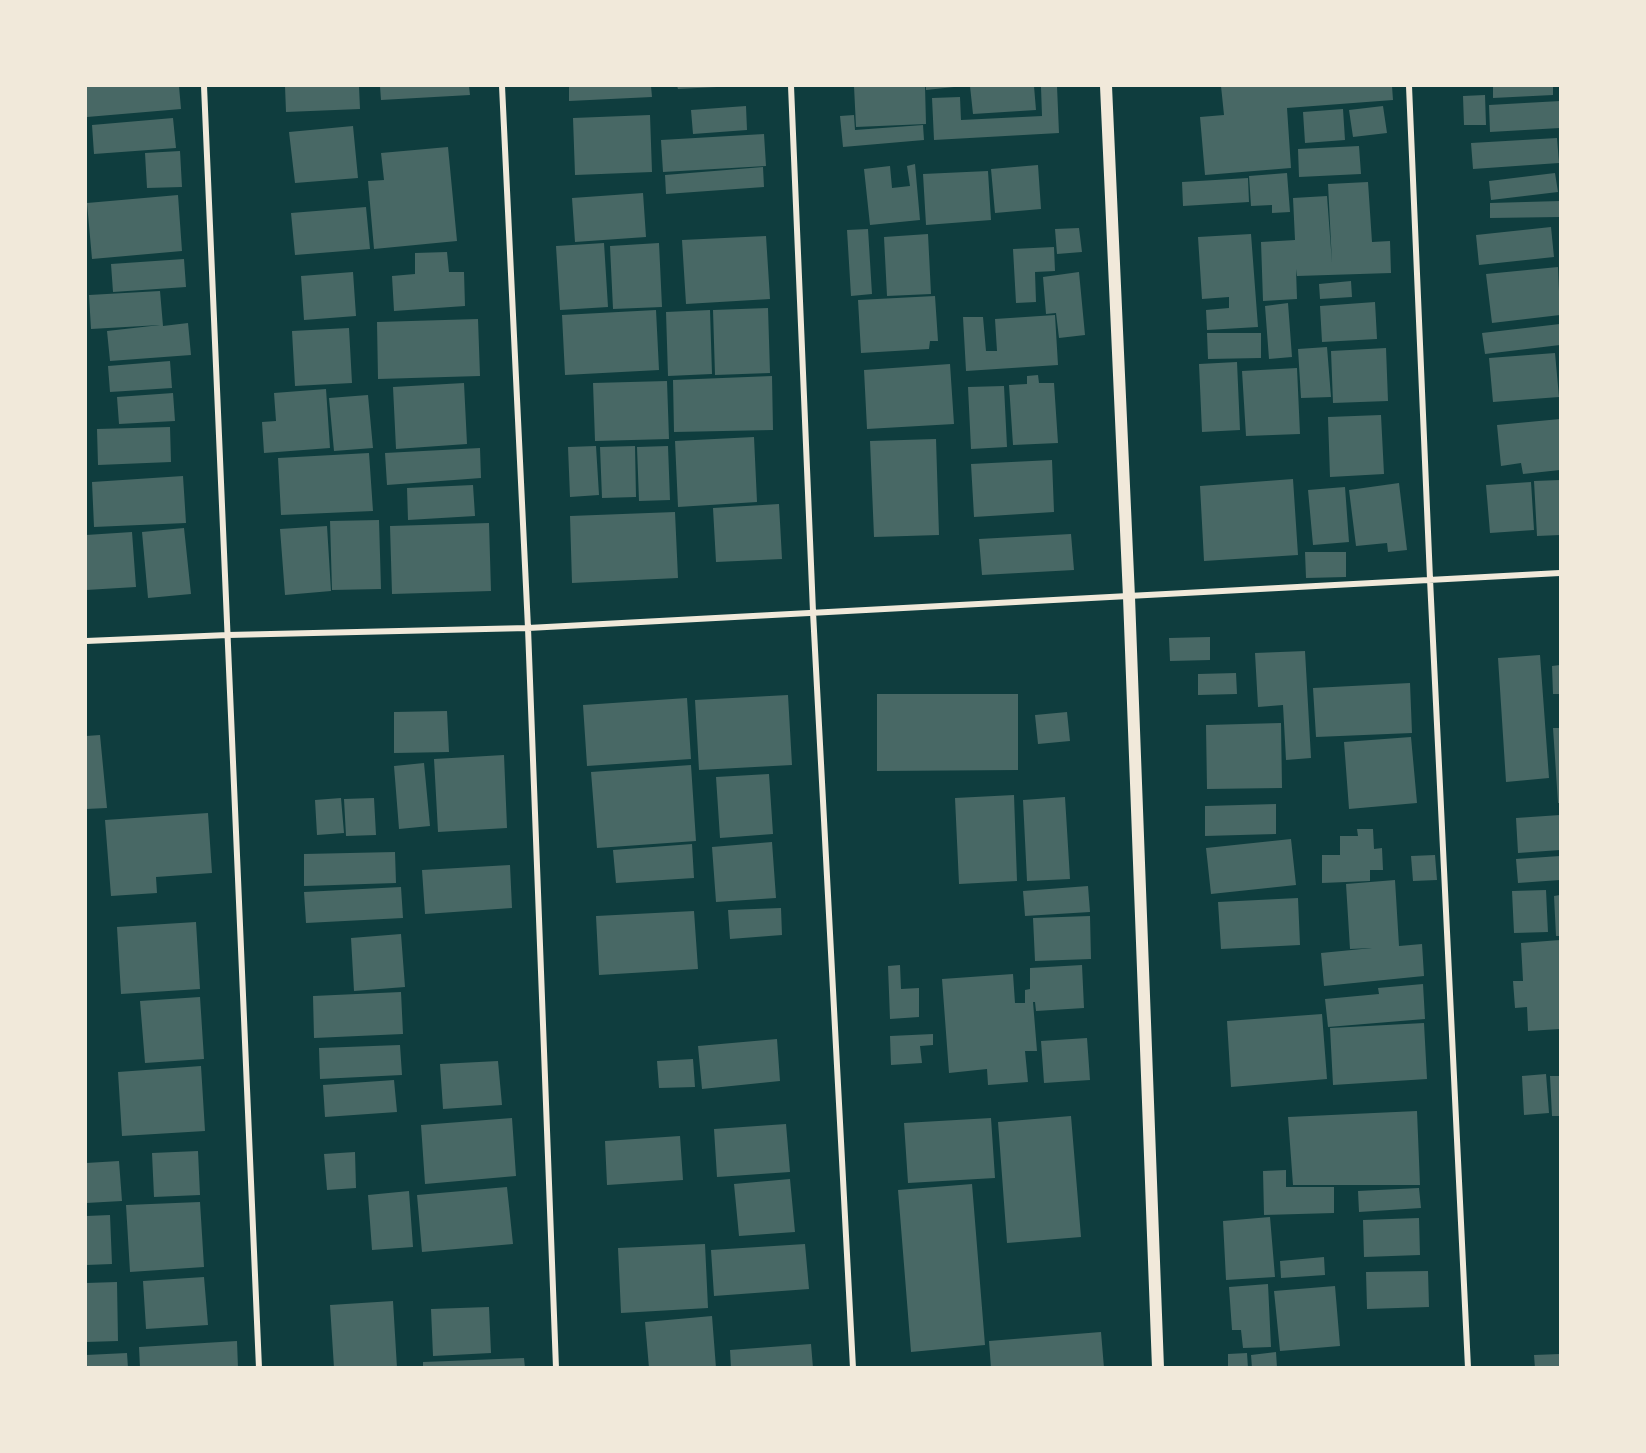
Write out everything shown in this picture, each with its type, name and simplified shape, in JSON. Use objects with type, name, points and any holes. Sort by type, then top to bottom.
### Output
[{"type":"main road","points":[[1106,86],[1130,597],[1158,1368]]},
{"type":"street","points":[[204,86],[259,1368]]},
{"type":"street","points":[[502,86],[528,628],[556,1368]]},
{"type":"street","points":[[791,86],[813,612],[853,1368]]},
{"type":"street","points":[[1409,86],[1468,1368]]},
{"type":"street","points":[[86,641],[228,635],[528,628],[1560,573]]},
{"type":"building","points":[[86,86],[179,86],[181,109],[87,117]]},
{"type":"building","points":[[285,86],[359,86],[360,109],[286,112]]},
{"type":"building","points":[[380,86],[469,86],[470,95],[381,100]]},
{"type":"building","points":[[569,86],[651,86],[652,97],[569,101]]},
{"type":"building","points":[[677,86],[717,86],[717,87],[678,89]]},
{"type":"building","points":[[854,86],[925,86],[926,124],[856,127]]},
{"type":"building","points":[[926,86],[954,86],[954,87],[926,90]]},
{"type":"building","points":[[970,86],[1034,86],[1036,110],[973,114]]},
{"type":"building","points":[[1057,86],[1059,133],[934,140],[932,98],[960,97],[961,120],[1042,116],[1041,87]]},
{"type":"building","points":[[1221,86],[1392,86],[1393,100],[1287,108],[1291,168],[1205,175],[1200,117],[1224,115]]},
{"type":"building","points":[[1493,86],[1553,86],[1553,95],[1493,98]]},
{"type":"building","points":[[1485,95],[1486,125],[1464,125],[1463,96]]},
{"type":"building","points":[[1560,101],[1560,128],[1490,132],[1489,105]]},
{"type":"building","points":[[746,106],[747,130],[693,134],[691,110]]},
{"type":"building","points":[[1383,106],[1387,133],[1353,137],[1349,110]]},
{"type":"building","points":[[1343,109],[1345,140],[1305,143],[1303,112]]},
{"type":"building","points":[[650,115],[652,172],[575,175],[573,118]]},
{"type":"building","points":[[854,115],[855,130],[923,125],[924,140],[843,147],[840,116]]},
{"type":"building","points":[[173,118],[176,148],[94,154],[92,125]]},
{"type":"building","points":[[353,126],[358,178],[295,183],[289,132]]},
{"type":"building","points":[[764,134],[766,166],[663,172],[661,140]]},
{"type":"building","points":[[1557,138],[1559,163],[1473,169],[1471,143]]},
{"type":"building","points":[[1359,146],[1361,174],[1299,177],[1298,149]]},
{"type":"building","points":[[448,147],[457,241],[374,249],[368,181],[384,180],[381,153]]},
{"type":"building","points":[[180,151],[182,187],[147,188],[145,153]]},
{"type":"building","points":[[915,164],[920,220],[870,225],[864,169],[890,166],[892,188],[910,186],[907,166]]},
{"type":"building","points":[[1038,165],[1041,209],[995,213],[991,169]]},
{"type":"building","points":[[763,167],[764,187],[666,194],[665,175]]},
{"type":"building","points":[[988,171],[991,220],[926,225],[923,174]]},
{"type":"building","points":[[1287,173],[1290,212],[1272,213],[1272,205],[1251,206],[1249,176]]},
{"type":"building","points":[[1555,173],[1558,192],[1491,200],[1489,181]]},
{"type":"building","points":[[1248,178],[1249,202],[1183,206],[1182,182]]},
{"type":"building","points":[[1368,182],[1372,242],[1390,241],[1391,273],[1297,276],[1296,269],[1297,299],[1263,301],[1261,242],[1295,240],[1293,198],[1327,196],[1332,263],[1328,184]]},
{"type":"building","points":[[643,193],[646,237],[575,242],[572,198]]},
{"type":"building","points":[[178,195],[182,251],[92,259],[87,203]]},
{"type":"building","points":[[1560,201],[1560,217],[1490,218],[1490,203]]},
{"type":"building","points":[[366,207],[370,249],[295,255],[291,213]]},
{"type":"building","points":[[1551,227],[1554,257],[1479,265],[1476,235]]},
{"type":"building","points":[[1079,228],[1082,252],[1057,254],[1055,229]]},
{"type":"building","points":[[868,229],[872,294],[851,296],[847,230]]},
{"type":"building","points":[[928,234],[931,294],[887,296],[884,237]]},
{"type":"building","points":[[1251,234],[1258,327],[1207,330],[1206,310],[1229,308],[1229,297],[1202,299],[1198,237]]},
{"type":"building","points":[[766,236],[770,299],[686,304],[682,240]]},
{"type":"building","points":[[604,243],[608,307],[560,310],[556,246]]},
{"type":"building","points":[[659,243],[662,307],[613,309],[610,246]]},
{"type":"building","points":[[1054,247],[1055,271],[1035,272],[1036,302],[1016,303],[1013,249]]},
{"type":"building","points":[[447,252],[449,272],[464,272],[465,306],[394,311],[392,276],[415,274],[415,253]]},
{"type":"building","points":[[184,259],[186,287],[113,292],[111,264]]},
{"type":"building","points":[[1558,267],[1560,315],[1492,323],[1486,274]]},
{"type":"building","points":[[353,272],[356,316],[304,320],[301,276]]},
{"type":"building","points":[[1079,272],[1085,335],[1059,338],[1056,313],[1046,314],[1043,277]]},
{"type":"building","points":[[1351,281],[1352,297],[1320,299],[1319,284]]},
{"type":"building","points":[[160,291],[163,326],[188,323],[191,355],[110,361],[107,331],[160,325],[91,329],[89,295]]},
{"type":"building","points":[[935,296],[938,341],[930,341],[929,349],[861,353],[858,300]]},
{"type":"building","points":[[1375,302],[1377,339],[1322,342],[1320,306]]},
{"type":"building","points":[[1288,303],[1292,357],[1269,359],[1265,306]]},
{"type":"building","points":[[768,308],[770,373],[715,375],[713,310]]},
{"type":"building","points":[[656,310],[659,370],[565,375],[562,315]]},
{"type":"building","points":[[710,310],[712,374],[668,376],[666,312]]},
{"type":"building","points":[[1055,315],[1058,365],[966,371],[963,317],[983,317],[986,351],[997,351],[995,319]]},
{"type":"building","points":[[478,319],[480,376],[378,379],[377,322]]},
{"type":"building","points":[[1560,324],[1560,345],[1485,354],[1482,333]]},
{"type":"building","points":[[349,328],[352,383],[295,386],[292,331]]},
{"type":"building","points":[[1207,333],[1261,333],[1261,358],[1208,359]]},
{"type":"building","points":[[1327,347],[1331,397],[1301,398],[1298,349]]},
{"type":"building","points":[[1386,348],[1388,401],[1333,403],[1331,351]]},
{"type":"building","points":[[1555,353],[1559,397],[1493,402],[1489,358]]},
{"type":"building","points":[[170,361],[172,388],[110,392],[108,366]]},
{"type":"building","points":[[1237,362],[1240,430],[1202,432],[1199,364]]},
{"type":"building","points":[[950,364],[954,424],[867,429],[864,370]]},
{"type":"building","points":[[1297,368],[1300,434],[1246,436],[1242,371]]},
{"type":"building","points":[[1038,375],[1039,383],[1054,383],[1058,443],[1013,445],[1009,385],[1027,384],[1027,376]]},
{"type":"building","points":[[772,376],[773,430],[674,432],[673,380]]},
{"type":"building","points":[[667,381],[669,439],[595,441],[593,383]]},
{"type":"building","points":[[464,383],[467,444],[396,449],[393,387]]},
{"type":"building","points":[[1004,386],[1007,447],[971,449],[968,387]]},
{"type":"building","points":[[326,389],[330,448],[264,453],[262,422],[276,421],[274,393]]},
{"type":"building","points":[[173,393],[175,421],[119,424],[117,397]]},
{"type":"building","points":[[368,395],[373,448],[334,451],[329,398]]},
{"type":"building","points":[[1381,415],[1384,474],[1330,477],[1328,417]]},
{"type":"building","points":[[1560,419],[1560,470],[1523,474],[1521,463],[1501,466],[1497,425]]},
{"type":"building","points":[[170,427],[171,462],[98,465],[97,429]]},
{"type":"building","points":[[754,437],[757,502],[678,507],[675,441]]},
{"type":"building","points":[[936,439],[939,535],[874,537],[870,441]]},
{"type":"building","points":[[596,446],[599,495],[570,497],[568,447]]},
{"type":"building","points":[[635,446],[636,497],[602,498],[600,447]]},
{"type":"building","points":[[668,446],[670,500],[639,501],[637,447]]},
{"type":"building","points":[[480,448],[481,478],[387,485],[385,453]]},
{"type":"building","points":[[369,453],[373,511],[281,515],[278,458]]},
{"type":"building","points":[[1052,460],[1054,512],[974,517],[971,464]]},
{"type":"building","points":[[183,476],[186,523],[94,527],[92,482]]},
{"type":"building","points":[[1293,479],[1298,555],[1204,561],[1200,486]]},
{"type":"building","points":[[1560,480],[1560,535],[1537,536],[1534,481]]},
{"type":"building","points":[[1531,482],[1534,530],[1490,533],[1486,485]]},
{"type":"building","points":[[1399,483],[1407,550],[1388,552],[1387,543],[1356,546],[1349,490]]},
{"type":"building","points":[[473,485],[475,516],[408,520],[407,488]]},
{"type":"building","points":[[1345,487],[1349,542],[1313,545],[1308,490]]},
{"type":"building","points":[[779,504],[782,559],[716,562],[713,508]]},
{"type":"building","points":[[675,512],[678,578],[572,583],[570,516]]},
{"type":"building","points":[[379,520],[381,589],[332,590],[330,521]]},
{"type":"building","points":[[489,523],[491,591],[392,594],[390,526]]},
{"type":"building","points":[[327,526],[331,591],[285,595],[280,529]]},
{"type":"building","points":[[184,528],[191,594],[148,598],[142,532]]},
{"type":"building","points":[[132,532],[136,587],[86,590],[86,535]]},
{"type":"building","points":[[1071,534],[1074,570],[982,575],[979,539]]},
{"type":"building","points":[[1305,552],[1346,552],[1346,577],[1306,578]]},
{"type":"building","points":[[1210,637],[1210,660],[1170,661],[1169,638]]},
{"type":"building","points":[[1305,651],[1311,758],[1286,760],[1283,705],[1258,707],[1255,653]]},
{"type":"building","points":[[1540,655],[1549,778],[1506,782],[1498,658]]},
{"type":"building","points":[[1560,665],[1560,694],[1553,694],[1552,666]]},
{"type":"building","points":[[1236,673],[1237,694],[1198,695],[1198,674]]},
{"type":"building","points":[[1410,683],[1412,733],[1316,737],[1313,688]]},
{"type":"building","points":[[877,694],[1018,694],[1018,770],[877,771]]},
{"type":"building","points":[[788,695],[792,765],[699,770],[695,700]]},
{"type":"building","points":[[687,698],[691,759],[587,766],[583,705]]},
{"type":"building","points":[[447,711],[449,752],[394,753],[394,712]]},
{"type":"building","points":[[1067,712],[1070,741],[1038,744],[1035,715]]},
{"type":"building","points":[[1281,723],[1282,788],[1207,789],[1206,725]]},
{"type":"building","points":[[1553,728],[1560,728],[1560,803],[1558,803]]},
{"type":"building","points":[[100,735],[107,808],[86,809],[86,736]]},
{"type":"building","points":[[1411,737],[1417,803],[1349,809],[1344,742]]},
{"type":"building","points":[[504,755],[507,828],[438,832],[434,759]]},
{"type":"building","points":[[424,763],[430,826],[399,829],[394,766]]},
{"type":"building","points":[[691,765],[696,841],[597,848],[591,772]]},
{"type":"building","points":[[769,774],[773,834],[720,838],[716,777]]},
{"type":"building","points":[[1014,795],[1017,881],[959,884],[955,798]]},
{"type":"building","points":[[1065,797],[1070,879],[1027,881],[1023,800]]},
{"type":"building","points":[[341,798],[344,833],[317,835],[315,800]]},
{"type":"building","points":[[374,798],[376,835],[346,836],[344,799]]},
{"type":"building","points":[[1276,804],[1276,834],[1205,836],[1205,806]]},
{"type":"building","points":[[208,813],[212,873],[156,877],[157,893],[111,896],[105,820]]},
{"type":"building","points":[[1560,815],[1560,850],[1518,853],[1516,818]]},
{"type":"building","points":[[1357,829],[1373,829],[1374,849],[1382,848],[1383,870],[1370,870],[1370,881],[1322,883],[1322,855],[1340,855],[1340,836],[1358,836]]},
{"type":"building","points":[[1291,839],[1296,885],[1211,894],[1206,848]]},
{"type":"building","points":[[772,842],[776,898],[716,902],[712,847]]},
{"type":"building","points":[[692,844],[694,878],[616,883],[613,850]]},
{"type":"building","points":[[395,852],[396,883],[304,886],[304,854]]},
{"type":"building","points":[[1435,855],[1437,880],[1413,881],[1411,856]]},
{"type":"building","points":[[1560,856],[1560,880],[1518,883],[1516,859]]},
{"type":"building","points":[[510,865],[512,908],[425,914],[422,870]]},
{"type":"building","points":[[1395,880],[1399,946],[1422,944],[1424,976],[1324,986],[1321,953],[1372,948],[1350,949],[1346,884]]},
{"type":"building","points":[[1088,886],[1090,912],[1025,916],[1023,891]]},
{"type":"building","points":[[401,887],[403,918],[306,923],[304,892]]},
{"type":"building","points":[[1546,890],[1548,932],[1514,933],[1512,891]]},
{"type":"building","points":[[1560,895],[1560,936],[1556,936],[1554,896]]},
{"type":"building","points":[[1298,898],[1300,945],[1221,949],[1218,902]]},
{"type":"building","points":[[781,908],[782,935],[730,939],[728,910]]},
{"type":"building","points":[[694,911],[698,969],[599,975],[596,916]]},
{"type":"building","points":[[1090,916],[1091,959],[1035,961],[1033,918]]},
{"type":"building","points":[[196,922],[200,989],[121,994],[117,927]]},
{"type":"building","points":[[401,934],[405,987],[354,991],[351,938]]},
{"type":"building","points":[[1560,940],[1560,1029],[1528,1031],[1527,1007],[1515,1008],[1513,981],[1523,981],[1521,943]]},
{"type":"building","points":[[900,965],[901,989],[919,988],[919,1017],[890,1019],[888,966]]},
{"type":"building","points":[[1082,965],[1084,1008],[1036,1011],[1035,1002],[1033,1002],[1037,1051],[1025,1051],[1028,1082],[988,1085],[987,1069],[949,1073],[942,979],[1013,974],[1015,1003],[1025,1003],[1025,990],[1030,989],[1030,968]]},
{"type":"building","points":[[1423,984],[1425,1019],[1328,1027],[1325,999],[1379,994],[1378,988]]},
{"type":"building","points":[[401,992],[403,1034],[314,1038],[313,996]]},
{"type":"building","points":[[200,997],[204,1059],[145,1063],[140,1001]]},
{"type":"building","points":[[1322,1014],[1327,1079],[1231,1087],[1227,1021]]},
{"type":"building","points":[[1424,1023],[1427,1079],[1333,1085],[1330,1028]]},
{"type":"building","points":[[933,1034],[933,1045],[920,1046],[922,1063],[891,1065],[890,1036]]},
{"type":"building","points":[[1087,1038],[1090,1080],[1044,1083],[1041,1041]]},
{"type":"building","points":[[777,1039],[780,1081],[702,1089],[698,1046]]},
{"type":"building","points":[[400,1045],[402,1075],[320,1079],[319,1048]]},
{"type":"building","points":[[693,1059],[695,1087],[659,1088],[657,1061]]},
{"type":"building","points":[[498,1061],[502,1105],[443,1109],[440,1064]]},
{"type":"building","points":[[201,1066],[205,1131],[122,1136],[118,1072]]},
{"type":"building","points":[[1546,1074],[1549,1113],[1524,1115],[1522,1076]]},
{"type":"building","points":[[1550,1076],[1560,1076],[1560,1116],[1552,1116]]},
{"type":"building","points":[[394,1080],[397,1112],[325,1117],[323,1085]]},
{"type":"building","points":[[1417,1111],[1420,1185],[1293,1185],[1288,1117]]},
{"type":"building","points":[[1071,1116],[1081,1237],[1007,1243],[998,1122]]},
{"type":"building","points":[[512,1118],[516,1176],[425,1184],[421,1125]]},
{"type":"building","points":[[991,1118],[995,1178],[908,1183],[904,1123]]},
{"type":"building","points":[[786,1124],[790,1172],[717,1177],[714,1129]]},
{"type":"building","points":[[680,1136],[683,1180],[607,1185],[605,1141]]},
{"type":"building","points":[[198,1151],[200,1195],[154,1197],[152,1153]]},
{"type":"building","points":[[355,1152],[356,1188],[327,1190],[324,1154]]},
{"type":"building","points":[[119,1161],[122,1201],[86,1203],[86,1163]]},
{"type":"building","points":[[1286,1170],[1286,1187],[1334,1187],[1334,1213],[1264,1215],[1263,1171]]},
{"type":"building","points":[[790,1179],[795,1232],[739,1236],[734,1184]]},
{"type":"building","points":[[972,1184],[985,1345],[911,1352],[898,1190]]},
{"type":"building","points":[[507,1187],[513,1244],[422,1252],[417,1195]]},
{"type":"building","points":[[1419,1188],[1421,1208],[1359,1212],[1358,1191]]},
{"type":"building","points":[[409,1191],[413,1247],[372,1250],[368,1195]]},
{"type":"building","points":[[200,1202],[204,1267],[130,1272],[126,1205]]},
{"type":"building","points":[[110,1215],[112,1264],[86,1265],[86,1216]]},
{"type":"building","points":[[1270,1217],[1275,1277],[1226,1280],[1223,1221]]},
{"type":"building","points":[[1419,1218],[1420,1255],[1364,1257],[1363,1220]]},
{"type":"building","points":[[705,1244],[708,1308],[621,1313],[618,1248]]},
{"type":"building","points":[[805,1244],[809,1289],[714,1296],[711,1250]]},
{"type":"building","points":[[1324,1257],[1325,1275],[1281,1278],[1280,1261]]},
{"type":"building","points":[[1428,1271],[1429,1307],[1367,1309],[1366,1272]]},
{"type":"building","points":[[204,1277],[208,1325],[146,1329],[143,1281]]},
{"type":"building","points":[[117,1282],[118,1341],[86,1342],[86,1283]]},
{"type":"building","points":[[1268,1284],[1271,1347],[1243,1348],[1241,1330],[1232,1330],[1229,1287]]},
{"type":"building","points":[[1335,1286],[1340,1346],[1280,1351],[1274,1291]]},
{"type":"building","points":[[393,1301],[397,1368],[334,1368],[330,1305]]},
{"type":"building","points":[[489,1307],[491,1353],[433,1356],[431,1309]]},
{"type":"building","points":[[712,1316],[716,1368],[649,1368],[645,1322]]},
{"type":"building","points":[[1101,1332],[1104,1368],[991,1368],[989,1341]]},
{"type":"building","points":[[237,1341],[238,1368],[140,1368],[139,1347]]},
{"type":"building","points":[[811,1344],[813,1368],[731,1368],[730,1350]]},
{"type":"building","points":[[1276,1352],[1277,1368],[1252,1368],[1251,1355]]},
{"type":"building","points":[[127,1353],[128,1368],[86,1368],[86,1355]]},
{"type":"building","points":[[1247,1353],[1248,1368],[1228,1368],[1228,1354]]},
{"type":"building","points":[[1560,1354],[1560,1368],[1535,1368],[1534,1355]]},
{"type":"building","points":[[524,1358],[525,1368],[423,1368],[423,1362]]}]
